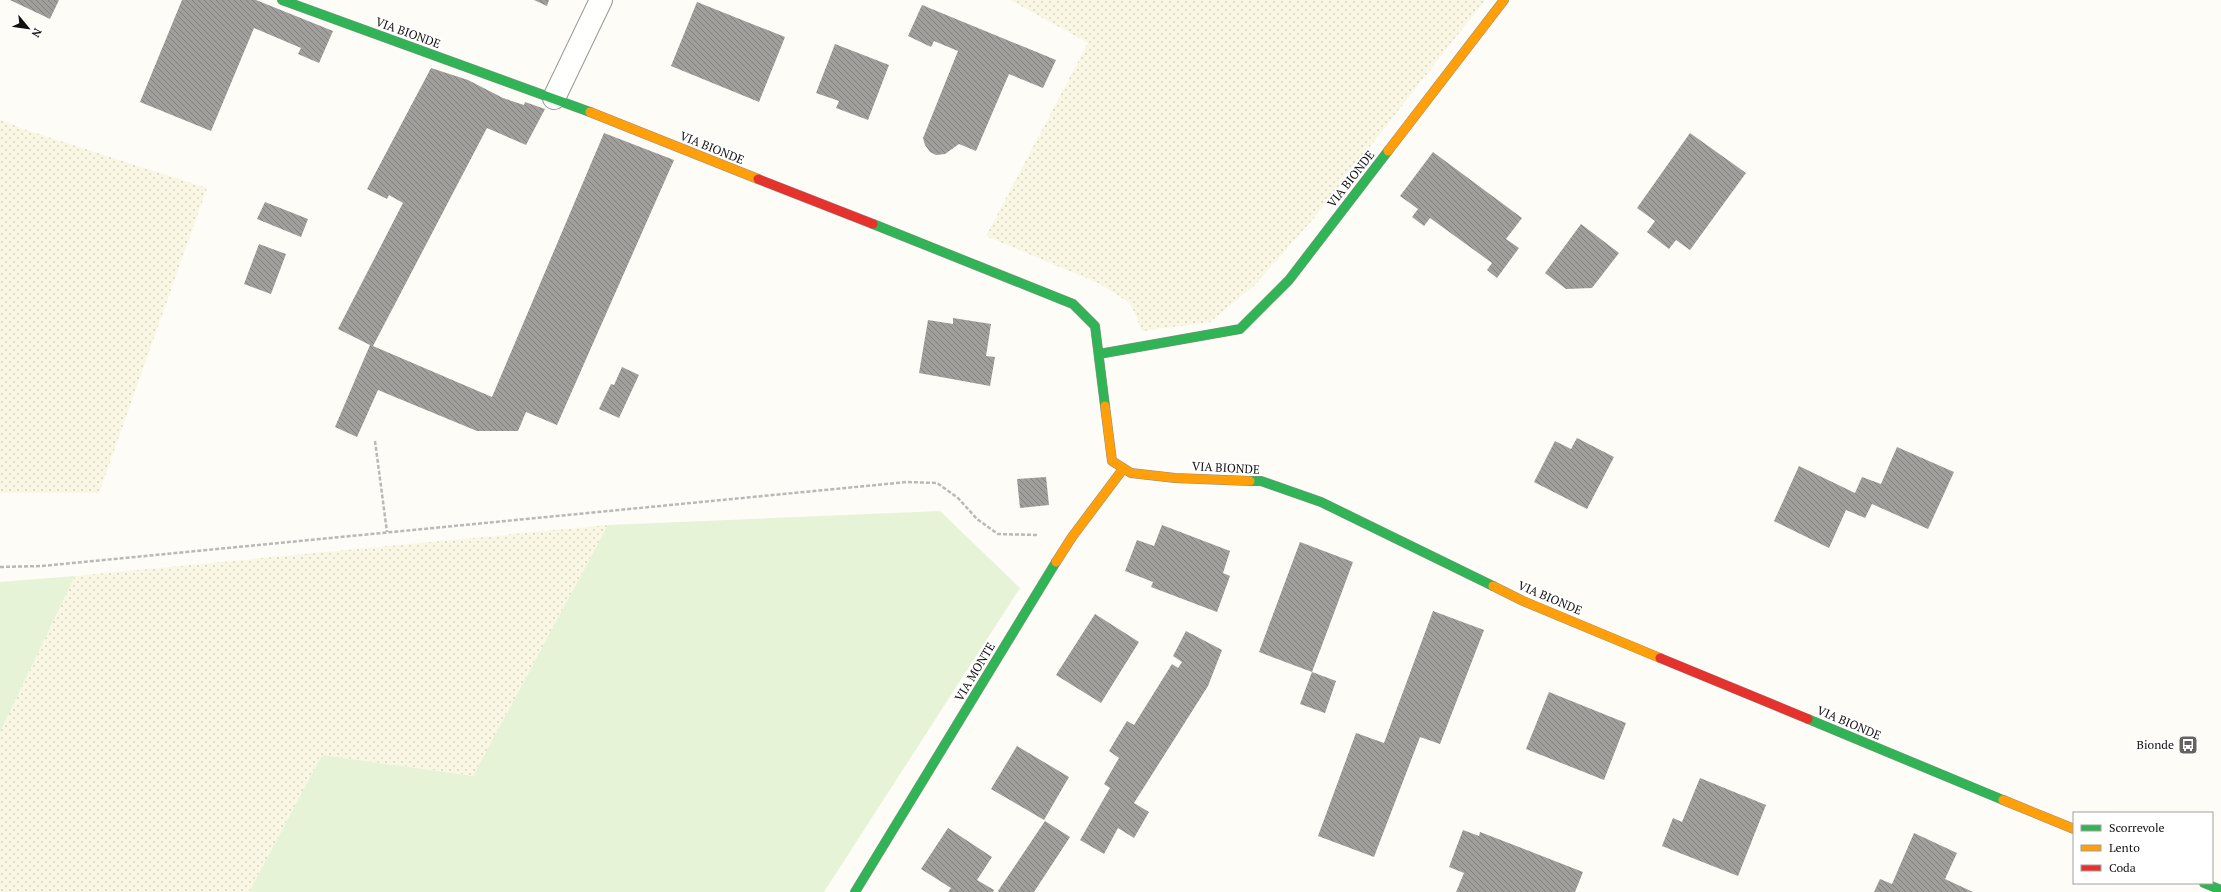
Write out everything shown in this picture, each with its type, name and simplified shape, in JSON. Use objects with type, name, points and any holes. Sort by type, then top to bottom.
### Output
[{"type":"street","name":"VIA BIONDE","points":[[282,0],[554,98],[1073,304],[1095,326],[1112,461],[1131,473],[1176,478],[1261,481],[1322,502],[1523,601],[2073,829]]},
{"type":"street","points":[[554,98],[600,0]]},
{"type":"street","name":"VIA BIONDE","points":[[1099,354],[1240,329],[1289,280],[1504,0]]},
{"type":"street","name":"VIA MONTE","points":[[855,892],[1072,537],[1123,469]]},
{"type":"street","points":[[2206,884],[2221,890]]},
{"type":"path","points":[[375,442],[387,532]]},
{"type":"path","points":[[0,567],[42,566],[907,482],[937,483],[958,498],[977,519],[998,534],[1072,537]]},
{"type":"shaded area","points":[[1010,0],[1485,0],[1313,219],[1255,285],[1210,322],[1142,331],[1132,307],[1127,301],[1098,283],[986,236],[1088,43]]},
{"type":"shaded area","points":[[0,119],[20,128],[207,188],[99,493],[0,493]]},
{"type":"shaded area","points":[[608,525],[473,776],[322,755],[249,892],[0,892],[0,732],[75,576]]},
{"type":"green space","points":[[940,511],[1020,588],[824,892],[249,892],[322,755],[473,776],[608,525]]},
{"type":"green space","points":[[75,576],[0,732],[0,582]]},
{"type":"building","points":[[10,0],[59,0],[50,19]]},
{"type":"building","points":[[182,0],[256,0],[333,31],[319,63],[298,54],[301,48],[254,28],[211,131],[140,102]]},
{"type":"building","points":[[534,0],[549,0],[547,6]]},
{"type":"building","points":[[697,2],[785,37],[759,102],[671,66]]},
{"type":"building","points":[[922,5],[1056,60],[1043,88],[1009,74],[976,151],[959,144],[945,154],[936,155],[930,152],[925,145],[923,138],[958,51],[934,41],[931,47],[908,36]]},
{"type":"building","points":[[835,44],[889,65],[868,120],[836,108],[839,101],[816,93]]},
{"type":"building","points":[[431,68],[468,80],[503,98],[524,105],[525,102],[545,109],[526,145],[487,128],[373,346],[492,397],[604,133],[674,160],[557,425],[526,412],[518,431],[477,431],[378,390],[357,437],[335,427],[370,345],[338,329],[403,203],[389,195],[387,199],[367,189]]},
{"type":"building","points":[[1690,133],[1746,173],[1690,250],[1676,240],[1669,249],[1647,232],[1655,221],[1637,208]]},
{"type":"building","points":[[1433,152],[1522,218],[1506,239],[1519,248],[1497,278],[1487,270],[1492,263],[1430,218],[1424,226],[1412,217],[1418,209],[1400,196]]},
{"type":"building","points":[[265,202],[308,219],[301,237],[257,219]]},
{"type":"building","points":[[1581,224],[1619,253],[1592,288],[1566,289],[1545,273]]},
{"type":"building","points":[[259,244],[286,254],[271,294],[244,284]]},
{"type":"building","points":[[953,318],[991,324],[986,356],[995,357],[990,386],[919,373],[928,320],[953,324]]},
{"type":"building","points":[[622,367],[639,375],[619,418],[599,409],[611,384],[614,385]]},
{"type":"building","points":[[1577,438],[1614,457],[1587,509],[1534,482],[1555,441],[1571,449]]},
{"type":"building","points":[[1897,447],[1954,472],[1928,529],[1872,504],[1865,518],[1846,510],[1829,548],[1774,521],[1799,466],[1855,493],[1862,477],[1881,484]]},
{"type":"building","points":[[1046,477],[1049,505],[1020,508],[1017,479]]},
{"type":"building","points":[[1162,525],[1230,551],[1223,573],[1230,576],[1217,612],[1151,587],[1153,582],[1125,571],[1137,540],[1154,546]]},
{"type":"building","points":[[1300,542],[1353,562],[1312,672],[1259,652]]},
{"type":"building","points":[[1433,611],[1484,630],[1440,744],[1420,737],[1374,857],[1318,836],[1356,733],[1384,743]]},
{"type":"building","points":[[1095,614],[1139,642],[1101,703],[1056,675]]},
{"type":"building","points":[[1186,631],[1222,650],[1208,686],[1134,803],[1149,812],[1134,838],[1118,828],[1104,854],[1080,840],[1110,788],[1104,784],[1119,758],[1109,751],[1127,721],[1134,725],[1172,664],[1178,668],[1182,662],[1173,656]]},
{"type":"building","points":[[1312,672],[1336,681],[1325,713],[1300,704]]},
{"type":"building","points":[[1549,692],[1626,723],[1604,780],[1526,749]]},
{"type":"building","points":[[1017,746],[1069,777],[1044,820],[991,789]]},
{"type":"building","points":[[1700,778],[1766,805],[1738,876],[1662,846],[1673,818],[1682,822]]},
{"type":"building","points":[[1045,821],[1070,837],[1034,892],[999,892],[998,891]]},
{"type":"building","points":[[948,828],[992,857],[977,880],[994,890],[993,892],[948,892],[951,888],[921,869]]},
{"type":"building","points":[[1463,830],[1479,836],[1480,832],[1583,872],[1575,892],[1456,892],[1464,873],[1449,867]]},
{"type":"building","points":[[1914,833],[1957,853],[1945,879],[1973,892],[1874,892],[1880,879],[1892,884]]},
{"type":"traffic: fast","points":[[282,0],[590,112]]},
{"type":"traffic: fast","points":[[1099,354],[1240,329],[1289,280],[1388,151]]},
{"type":"traffic: fast","points":[[873,224],[1073,304],[1095,326],[1105,406]]},
{"type":"traffic: fast","points":[[1250,481],[1261,481],[1321,502],[1493,586]]},
{"type":"traffic: fast","points":[[855,892],[1056,562]]},
{"type":"traffic: fast","points":[[1808,719],[2003,800]]},
{"type":"traffic: fast","points":[[2206,884],[2221,890]]},
{"type":"traffic: slow","points":[[1388,151],[1504,0]]},
{"type":"traffic: slow","points":[[590,112],[758,179]]},
{"type":"traffic: slow","points":[[1105,406],[1112,461],[1131,473],[1175,478],[1250,481]]},
{"type":"traffic: slow","points":[[1056,562],[1072,537],[1123,469]]},
{"type":"traffic: slow","points":[[1493,586],[1523,601],[1660,658]]},
{"type":"traffic: slow","points":[[2003,800],[2073,829]]},
{"type":"traffic: jam","points":[[758,179],[873,224]]},
{"type":"traffic: jam","points":[[1660,658],[1808,719]]},
{"type":"place","name":"Bionde","points":[[2188,745]]}]
